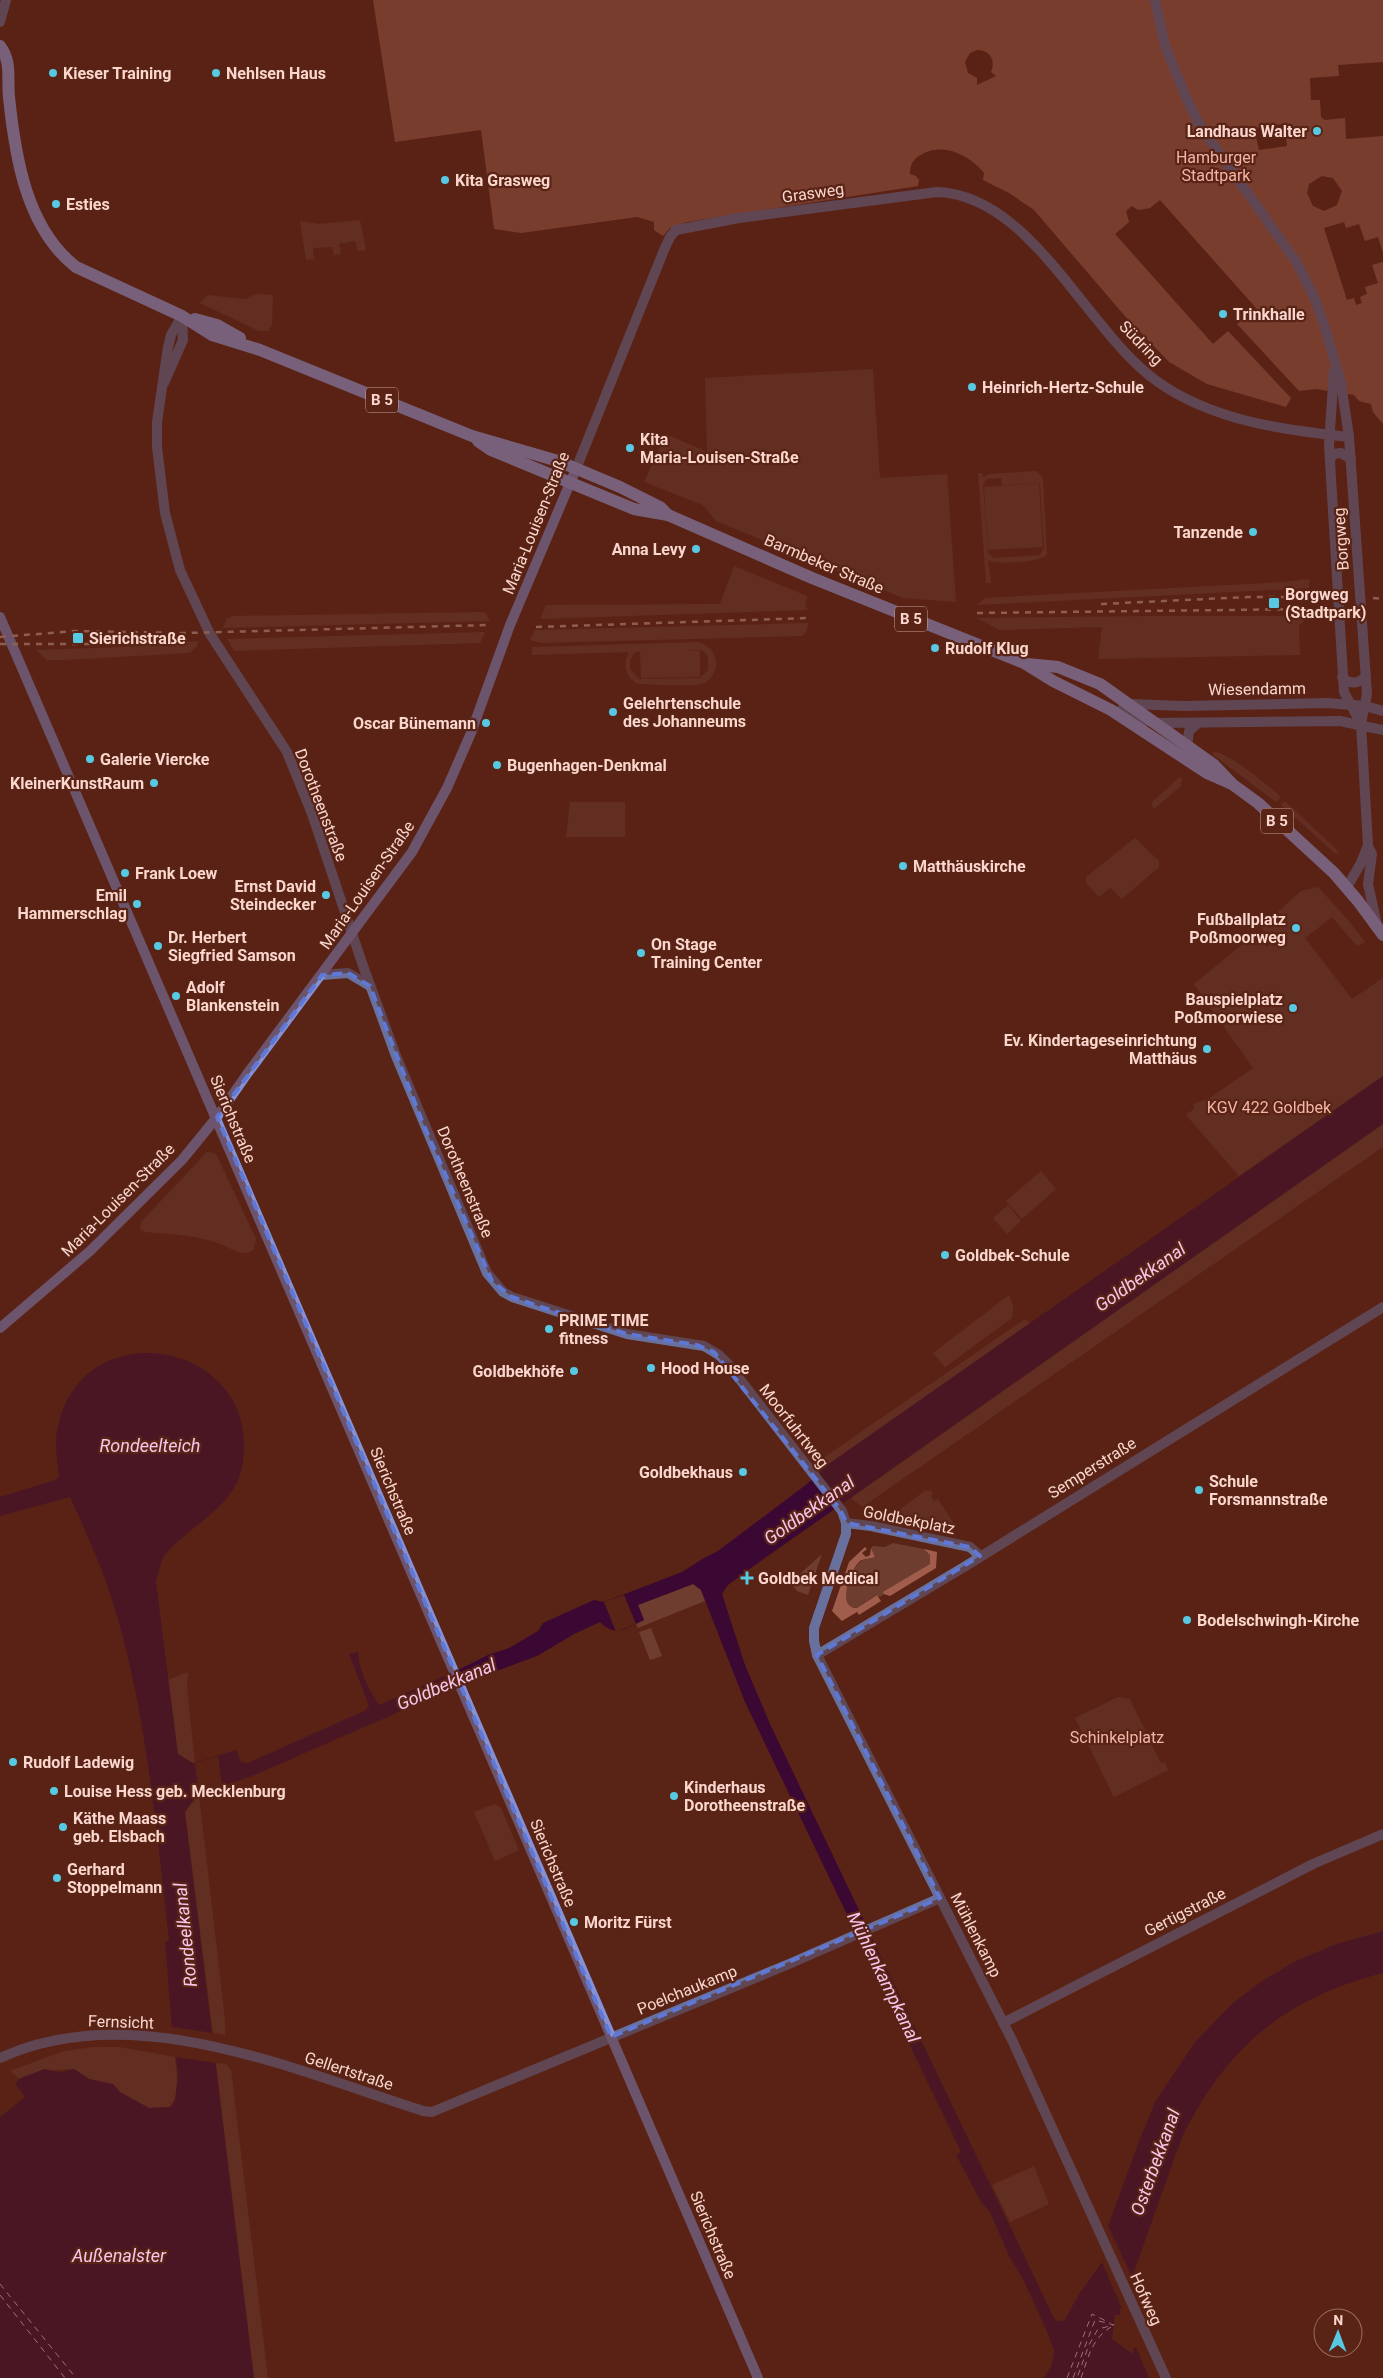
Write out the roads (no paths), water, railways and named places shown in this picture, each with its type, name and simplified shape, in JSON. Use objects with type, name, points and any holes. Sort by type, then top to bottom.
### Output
[{"type":"main road","name":"B 5","points":[[1,44],[8,62],[9,97]]},
{"type":"main road","name":"B 5","points":[[0,76],[9,97]]},
{"type":"main road","name":"Barmbeker Straße","points":[[9,97],[25,187],[37,218],[54,245],[69,262],[84,271],[182,316],[217,325],[260,350],[474,438],[540,455],[576,469],[636,495],[660,508],[668,515]]},
{"type":"main road","name":"Barmbeker Straße","points":[[474,438],[491,450],[634,509],[668,515],[812,578],[1024,664],[1052,681],[1087,696],[1208,773],[1232,784]]},
{"type":"main road","name":"Maria-Louisen-Straße","points":[[0,1328],[121,1223],[166,1178],[217,1118],[247,1074],[412,852],[447,788],[471,733],[510,625],[576,469]]},
{"type":"main road","name":"Sierichstraße","points":[[0,617],[758,2378]]},
{"type":"main road","name":"Barmbeker Straße","points":[[1024,664],[1058,666],[1100,684],[1131,704],[1214,765],[1232,784],[1279,822],[1321,860],[1347,886],[1380,931]]},
{"type":"street","points":[[1,16],[6,0]]},
{"type":"street","points":[[1155,0],[1165,46],[1177,81],[1200,126],[1278,234],[1308,282],[1326,331],[1334,365]]},
{"type":"street","name":"Grasweg","points":[[676,230],[739,218],[914,194],[955,193]]},
{"type":"street","name":"Südring","points":[[955,193],[982,202],[1022,230],[1125,351],[1158,382],[1196,404],[1273,428],[1350,437]]},
{"type":"street","name":"Maria-Louisen-Straße","points":[[576,469],[664,250],[670,237],[676,230]]},
{"type":"street","name":"Dorotheenstraße","points":[[182,316],[171,336],[163,373],[164,384],[157,422],[157,446],[165,513],[180,570],[210,634],[287,752],[312,814],[370,986],[405,1079],[487,1273],[503,1292]]},
{"type":"street","name":"Borgweg","points":[[1334,365],[1329,435],[1342,677],[1348,704],[1361,724]]},
{"type":"street","name":"Borgweg","points":[[1334,365],[1341,384],[1350,437],[1367,694],[1361,724],[1368,845],[1372,854],[1368,884],[1380,931]]},
{"type":"street","points":[[1330,460],[1337,453],[1345,454],[1351,459]]},
{"type":"street","points":[[1342,677],[1348,682],[1356,683],[1366,676]]},
{"type":"street","points":[[1116,714],[1131,704]]},
{"type":"street","name":"Wiesendamm","points":[[1131,704],[1348,704],[1383,711]]},
{"type":"street","name":"Wiesendamm","points":[[1116,714],[1156,723],[1340,721],[1383,730]]},
{"type":"street","points":[[1187,746],[1189,731],[1198,723]]},
{"type":"street","name":"Borgweg","points":[[1347,886],[1361,863],[1368,845]]},
{"type":"street","points":[[322,975],[348,973],[370,986]]},
{"type":"street","name":"Moorfuhrtweg","points":[[503,1292],[527,1303],[627,1334],[704,1346],[719,1355],[839,1508],[846,1523]]},
{"type":"street","name":"Semperstraße","points":[[817,1655],[1383,1307]]},
{"type":"street","name":"Goldbekplatz","points":[[817,1655],[814,1628],[844,1539],[846,1523],[866,1525],[970,1547],[980,1556]]},
{"type":"street","name":"Mühlenkamp","points":[[817,1655],[1003,2023],[1100,2232]]},
{"type":"street","name":"Gertigstraße","points":[[1003,2023],[1314,1864],[1383,1834]]},
{"type":"street","name":"Poelchaukamp","points":[[444,2107],[940,1898]]},
{"type":"street","name":"Fernsicht","points":[[0,2058],[35,2044],[83,2034],[121,2034],[173,2040],[243,2054]]},
{"type":"street","name":"Gellertstraße","points":[[243,2054],[338,2082],[423,2111],[432,2112],[444,2107]]},
{"type":"street","name":"Hofweg","points":[[1100,2232],[1166,2378]]},
{"type":"water","points":[[1383,1076],[1383,1124],[755,1565],[728,1585],[722,1594],[745,1665],[770,1724],[1054,2318],[1058,2321],[1064,2321],[1079,2294],[1102,2262],[1108,2226],[1155,2102],[1195,2042],[1233,2003],[1262,1981],[1296,1961],[1336,1944],[1383,1931],[1383,1973],[1348,1984],[1317,1997],[1288,2012],[1263,2031],[1240,2052],[1219,2077],[1182,2137],[1132,2277],[1120,2304],[1122,2308],[1119,2310],[1121,2315],[1115,2315],[1112,2339],[1133,2354],[1133,2349],[1136,2347],[1149,2378],[1044,2378],[1052,2364],[1054,2351],[1048,2334],[1024,2281],[1009,2256],[990,2212],[981,2202],[956,2155],[961,2152],[745,1702],[701,1590],[693,1584],[638,1605],[644,1620],[626,1628],[616,1631],[611,1630],[600,1622],[574,1634],[537,1656],[470,1681],[252,1776],[196,1796],[185,1812],[254,2378],[0,2378],[0,2117],[25,2097],[15,2084],[19,2079],[44,2069],[60,2072],[74,2069],[89,2079],[113,2084],[120,2092],[149,2108],[170,2107],[175,2101],[178,2073],[172,2030],[165,1942],[169,1940],[155,1814],[135,1688],[110,1592],[70,1497],[0,1516],[0,1497],[55,1480],[59,1476],[56,1451],[58,1426],[74,1389],[101,1365],[134,1354],[169,1355],[201,1368],[227,1392],[242,1425],[242,1467],[237,1481],[221,1505],[176,1543],[166,1554],[161,1563],[156,1582],[178,1754],[193,1763],[236,1750],[241,1762],[248,1763],[366,1710],[369,1706],[349,1654],[358,1652],[362,1673],[379,1705],[488,1655],[509,1648],[538,1631],[543,1623],[594,1600],[604,1602],[682,1572],[718,1551],[807,1484],[830,1463]]},
{"type":"railway","points":[[1101,604],[1248,597],[1308,597]]},
{"type":"railway","points":[[1373,598],[1383,599]]},
{"type":"railway","points":[[977,613],[1311,609]]},
{"type":"railway","points":[[536,627],[809,618]]},
{"type":"railway","points":[[0,637],[75,631],[184,633],[488,625]]},
{"type":"railway","points":[[0,644],[123,644],[174,638]]},
{"type":"place","name":"Kieser Training","points":[[53,73]]},
{"type":"place","name":"Nehlsen Haus","points":[[216,73]]},
{"type":"place","name":"Landhaus Walter","points":[[1317,131]]},
{"type":"place","name":"Kita Grasweg","points":[[445,180]]},
{"type":"place","name":"Esties","points":[[56,204]]},
{"type":"place","name":"Trinkhalle","points":[[1223,314]]},
{"type":"place","name":"Heinrich-Hertz-Schule","points":[[972,387]]},
{"type":"place","name":"Kita Maria-Louisen-Straße","points":[[630,448]]},
{"type":"place","name":"Tanzende","points":[[1253,532]]},
{"type":"place","name":"Anna Levy","points":[[696,549]]},
{"type":"place","name":"Borgweg (Stadtpark)","points":[[1274,603]]},
{"type":"place","name":"Sierichstraße","points":[[78,638]]},
{"type":"place","name":"Rudolf Klug","points":[[935,648]]},
{"type":"place","name":"Gelehrtenschule des Johanneums","points":[[613,712]]},
{"type":"place","name":"Oscar Bünemann","points":[[486,723]]},
{"type":"place","name":"Galerie Viercke","points":[[90,759]]},
{"type":"place","name":"Bugenhagen-Denkmal","points":[[497,765]]},
{"type":"place","name":"KleinerKunstRaum","points":[[154,783]]},
{"type":"place","name":"Matthäuskirche","points":[[903,866]]},
{"type":"place","name":"Frank Loew","points":[[125,873]]},
{"type":"place","name":"Ernst David Steindecker","points":[[326,895]]},
{"type":"place","name":"Emil Hammerschlag","points":[[137,904]]},
{"type":"place","name":"Fußballplatz Poßmoorweg","points":[[1296,928]]},
{"type":"place","name":"Dr. Herbert Siegfried Samson","points":[[158,946]]},
{"type":"place","name":"On Stage Training Center","points":[[641,953]]},
{"type":"place","name":"Adolf Blankenstein","points":[[176,996]]},
{"type":"place","name":"Bauspielplatz Poßmoorwiese","points":[[1293,1008]]},
{"type":"place","name":"Ev. Kindertageseinrichtung Matthäus","points":[[1207,1049]]},
{"type":"place","name":"Goldbek-Schule","points":[[945,1255]]},
{"type":"place","name":"PRIME TIME fitness","points":[[549,1329]]},
{"type":"place","name":"Hood House","points":[[651,1368]]},
{"type":"place","name":"Goldbekhöfe","points":[[574,1371]]},
{"type":"place","name":"Goldbekhaus","points":[[743,1472]]},
{"type":"place","name":"Schule Forsmannstraße","points":[[1199,1490]]},
{"type":"place","name":"Goldbek Medical","points":[[747,1578]]},
{"type":"place","name":"Bodelschwingh-Kirche","points":[[1187,1620]]},
{"type":"place","name":"Rudolf Ladewig","points":[[13,1762]]},
{"type":"place","name":"Louise Hess geb. Mecklenburg","points":[[54,1791]]},
{"type":"place","name":"Kinderhaus Dorotheenstraße","points":[[674,1796]]},
{"type":"place","name":"Käthe Maass geb. Elsbach","points":[[63,1827]]},
{"type":"place","name":"Gerhard Stoppelmann","points":[[57,1878]]},
{"type":"place","name":"Moritz Fürst","points":[[574,1922]]},
{"type":"park label","name":"Hamburger Stadtpark","points":[[1216,166]]},
{"type":"park label","name":"KGV 422 Goldbek","points":[[1269,1107]]},
{"type":"park label","name":"Schinkelplatz","points":[[1117,1737]]},
{"type":"water label","name":"Goldbekkanal","points":[[1140,1277]]},
{"type":"water label","name":"Rondeelteich","points":[[150,1445]]},
{"type":"water label","name":"Goldbekkanal","points":[[809,1510]]},
{"type":"water label","name":"Goldbekkanal","points":[[446,1684]]},
{"type":"water label","name":"Rondeelkanal","points":[[185,1935]]},
{"type":"water label","name":"Mühlenkampkanal","points":[[884,1977]]},
{"type":"water label","name":"Osterbekkanal","points":[[1155,2162]]},
{"type":"water label","name":"Außenalster","points":[[119,2255]]}]
